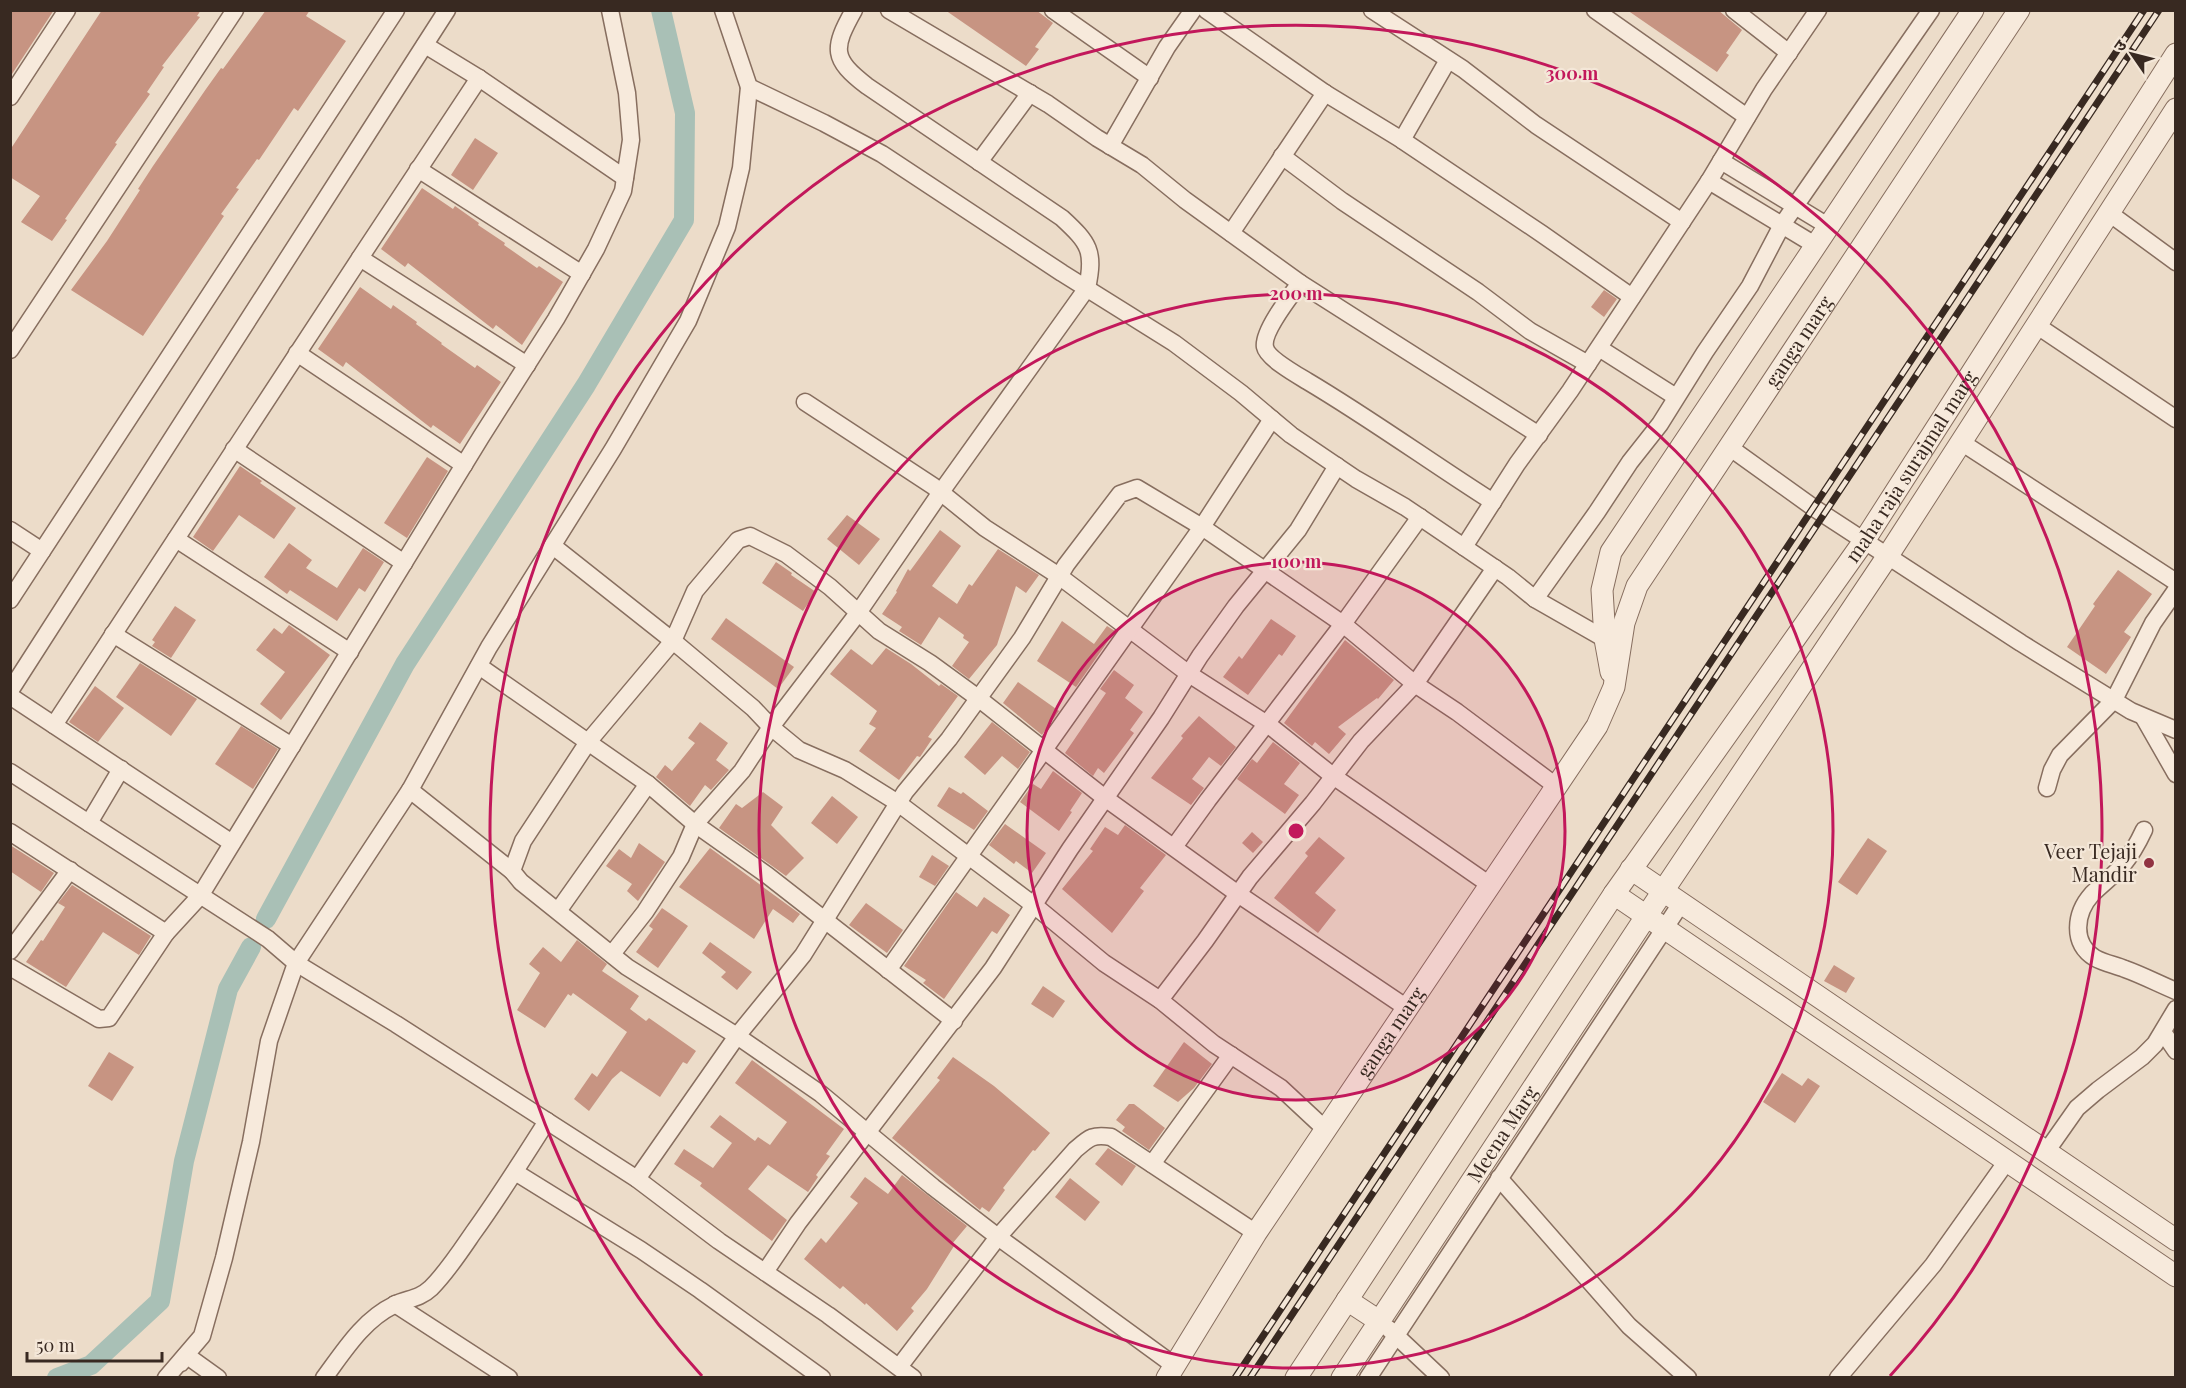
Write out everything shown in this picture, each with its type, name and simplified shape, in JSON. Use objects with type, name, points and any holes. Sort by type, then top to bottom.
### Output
[{"type":"street","points":[[12,92],[67,10]]},
{"type":"street","points":[[10,350],[235,10]]},
{"type":"street","points":[[10,600],[396,10]]},
{"type":"street","points":[[232,843],[54,725],[10,693],[447,10]]},
{"type":"street","points":[[10,967],[99,1019],[109,1018],[166,933],[200,896],[596,249],[623,190],[632,140],[627,93],[610,10]]},
{"type":"street","points":[[166,1377],[202,1336],[206,1325],[251,1142],[269,1041],[296,963],[410,790],[479,666],[614,449],[688,321],[726,227],[741,168],[749,87],[723,10]]},
{"type":"street","points":[[612,954],[645,912],[681,858],[695,824],[742,771],[771,727],[858,613],[941,492],[1087,288],[1092,265],[1082,236],[1062,218],[846,70],[839,58],[839,44],[854,10]]},
{"type":"street","points":[[889,10],[1030,93],[1142,165],[1299,282],[1539,435]]},
{"type":"street","points":[[1053,10],[1150,78]]},
{"type":"street","points":[[1110,146],[1167,47],[1193,10]]},
{"type":"street","points":[[1206,10],[1325,93],[1402,140],[1632,297]]},
{"type":"street","points":[[1372,10],[1448,60],[1536,125],[1682,222]]},
{"type":"street","points":[[1596,10],[1747,117]]},
{"type":"street","points":[[1734,10],[1789,53]]},
{"type":"street","points":[[1464,547],[1599,348],[1818,10]]},
{"type":"street","points":[[1535,599],[1598,512],[1630,462],[1660,424],[1750,286],[1782,225],[1931,10]]},
{"type":"street","name":"ganga marg","points":[[1171,1372],[1256,1233],[1597,726],[1614,687],[1613,640],[1602,590],[1611,552],[1973,10]]},
{"type":"street","name":"ganga marg","points":[[1613,640],[1624,623],[1637,586],[2019,10]]},
{"type":"street","points":[[425,45],[479,78],[626,178]]},
{"type":"street","name":"maha raja surajmal marg","points":[[1296,1377],[1614,894],[1864,541],[2175,54]]},
{"type":"street","points":[[1402,140],[1448,60]]},
{"type":"street","points":[[54,725],[479,78]]},
{"type":"street","points":[[749,87],[882,154],[923,183],[1174,343],[1241,393],[1291,435],[1420,517],[1495,568],[1535,599],[1613,640]]},
{"type":"street","points":[[979,162],[1030,93]]},
{"type":"street","points":[[1231,233],[1325,93]]},
{"type":"street","name":"maha raja surajmal marg","points":[[1663,890],[1887,557],[2175,109]]},
{"type":"street","points":[[1282,156],[1342,201],[1478,292],[1530,331],[1588,364]]},
{"type":"street","points":[[1720,161],[1828,226]]},
{"type":"street","points":[[418,170],[582,274]]},
{"type":"street","points":[[1709,181],[1815,245]]},
{"type":"street","points":[[2109,213],[2175,262]]},
{"type":"street","points":[[360,258],[527,365]]},
{"type":"street","points":[[1299,282],[1278,314],[1266,339],[1265,347],[1271,356],[1493,502]]},
{"type":"street","points":[[2036,325],[2175,419]]},
{"type":"street","points":[[1599,348],[1677,397]]},
{"type":"street","points":[[297,353],[464,465]]},
{"type":"street","points":[[806,402],[941,492],[985,528],[1059,576],[1189,674],[1267,724],[1334,776],[1490,885]]},
{"type":"street","points":[[888,970],[1202,527],[1272,419]]},
{"type":"street","points":[[1961,442],[2175,582]]},
{"type":"street","points":[[1729,447],[1887,557],[2114,700],[2144,718],[2175,730]]},
{"type":"street","points":[[234,449],[404,563]]},
{"type":"street","points":[[765,1272],[798,1223],[993,968],[1189,674],[1236,606],[1298,530],[1337,466]]},
{"type":"street","points":[[637,1179],[737,1036],[802,955],[898,803],[1022,638],[1059,576],[1120,494],[1127,490],[1137,488],[1202,527],[1266,570],[1343,624],[1415,684],[1466,718],[1556,786]]},
{"type":"street","points":[[1174,847],[1343,624],[1420,517]]},
{"type":"street","points":[[10,530],[42,552]]},
{"type":"street","points":[[512,871],[523,841],[588,742],[673,641],[695,591],[738,540],[750,536],[786,554],[830,588],[879,631],[930,663],[978,698],[1105,798],[1238,894],[1407,1008]]},
{"type":"street","points":[[176,539],[350,652]]},
{"type":"street","points":[[553,546],[673,641],[799,750],[844,770],[898,803],[1035,906],[1104,963],[1160,1000],[1214,1044],[1281,1088],[1325,1129]]},
{"type":"street","points":[[1160,1000],[1238,894],[1361,741],[1415,684],[1495,568]]},
{"type":"street","points":[[2047,788],[2052,770],[2060,755],[2114,700],[2153,623],[2175,590]]},
{"type":"street","points":[[113,634],[292,746]]},
{"type":"street","points":[[479,666],[648,784],[695,824],[766,875],[954,1021]]},
{"type":"street","points":[[2144,718],[2175,774]]},
{"type":"street","points":[[89,823],[121,769]]},
{"type":"street","points":[[10,772],[268,939],[296,963],[396,1024],[637,1179],[719,1241],[913,1377]]},
{"type":"street","points":[[558,911],[648,784]]},
{"type":"street","points":[[410,790],[612,954],[664,991],[737,1036],[821,1094],[867,1133],[1171,1372]]},
{"type":"street","points":[[2144,830],[2122,866],[2090,897],[2082,909],[2078,923],[2078,940],[2085,950],[2096,958],[2125,968],[2175,991]]},
{"type":"street","points":[[10,832],[166,933]]},
{"type":"street","points":[[1631,869],[2175,1240]]},
{"type":"street","points":[[10,951],[70,870]]},
{"type":"street","name":"Meena Marg","points":[[1342,1377],[1663,890]]},
{"type":"street","points":[[1614,894],[2175,1276]]},
{"type":"street","points":[[1368,1377],[1682,902]]},
{"type":"street","points":[[2046,1152],[2077,1108],[2142,1057],[2163,1032],[2175,1009]]},
{"type":"street","points":[[2163,1032],[2175,1051]]},
{"type":"street","points":[[1152,1164],[1231,1055]]},
{"type":"street","points":[[324,1377],[357,1334],[377,1316],[395,1304],[419,1298],[432,1287],[463,1248],[547,1121]]},
{"type":"street","points":[[899,1367],[998,1237],[1075,1150],[1089,1138],[1098,1135],[1111,1137],[1256,1233]]},
{"type":"street","points":[[1838,1377],[1933,1265],[2007,1161]]},
{"type":"street","points":[[515,1172],[700,1290],[822,1377]]},
{"type":"street","points":[[1500,1178],[1629,1326],[1688,1377]]},
{"type":"street","points":[[1347,1300],[1379,1321],[1441,1377]]},
{"type":"street","points":[[395,1304],[509,1377]]},
{"type":"street","points":[[174,1377],[186,1355]]},
{"type":"street","points":[[186,1355],[218,1377]]},
{"type":"building","points":[[10,10],[54,10],[10,77]]},
{"type":"building","points":[[102,10],[201,10],[197,16],[200,17],[162,66],[164,67],[147,92],[150,94],[115,143],[117,144],[52,241],[21,222],[40,196],[10,177],[10,150]]},
{"type":"building","points":[[266,10],[310,10],[306,16],[346,41],[298,111],[294,108],[259,160],[257,159],[236,188],[239,189],[221,214],[224,216],[143,336],[71,290],[107,241],[140,190],[138,189],[206,89]]},
{"type":"building","points":[[945,10],[1036,10],[1053,23],[1035,47],[1039,49],[1026,66]]},
{"type":"building","points":[[1627,10],[1718,10],[1742,30],[1726,53],[1729,55],[1717,72]]},
{"type":"building","points":[[475,138],[498,153],[473,190],[451,175]]},
{"type":"building","points":[[422,188],[453,209],[455,206],[505,243],[504,245],[537,268],[539,266],[563,282],[522,345],[496,325],[493,329],[408,263],[405,267],[381,249]]},
{"type":"building","points":[[360,287],[391,309],[393,305],[417,322],[416,324],[441,344],[475,368],[477,365],[501,382],[460,444],[433,425],[431,428],[346,362],[343,367],[318,349]]},
{"type":"building","points":[[1604,290],[1617,299],[1604,317],[1591,307]]},
{"type":"building","points":[[427,457],[448,471],[407,538],[384,523]]},
{"type":"building","points":[[240,466],[296,508],[274,539],[239,515],[213,551],[193,537]]},
{"type":"building","points":[[847,515],[880,539],[859,565],[827,539]]},
{"type":"building","points":[[940,530],[961,546],[932,586],[957,604],[969,584],[972,586],[998,549],[1039,575],[1026,593],[1016,586],[997,645],[969,679],[952,666],[969,642],[963,638],[964,635],[939,617],[921,645],[899,631],[902,627],[882,614],[897,592],[908,569],[910,571]]},
{"type":"building","points":[[289,543],[312,560],[306,568],[337,588],[363,548],[384,562],[365,592],[359,588],[337,621],[290,590],[287,594],[264,577]]},
{"type":"building","points":[[776,562],[816,592],[803,611],[762,583]]},
{"type":"building","points":[[2118,570],[2152,594],[2124,632],[2131,637],[2106,674],[2067,647],[2095,606],[2093,604]]},
{"type":"building","points":[[175,606],[196,620],[171,658],[152,646],[155,642],[152,640]]},
{"type":"building","points":[[726,618],[794,667],[778,689],[711,639]]},
{"type":"building","points":[[1271,619],[1296,636],[1282,656],[1279,654],[1248,695],[1223,677],[1239,656],[1242,659]]},
{"type":"building","points":[[1062,621],[1094,644],[1107,626],[1115,631],[1076,687],[1037,661]]},
{"type":"building","points":[[289,625],[330,655],[281,720],[260,704],[285,672],[256,650],[274,628],[282,634]]},
{"type":"building","points":[[1345,640],[1394,680],[1378,699],[1338,727],[1346,734],[1329,754],[1315,742],[1312,746],[1284,723]]},
{"type":"building","points":[[886,648],[939,686],[941,684],[958,696],[928,737],[932,739],[920,757],[917,756],[899,780],[859,751],[876,728],[869,724],[877,711],[830,674],[851,649],[872,665]]},
{"type":"building","points":[[140,663],[197,699],[171,736],[116,697]]},
{"type":"building","points":[[1114,670],[1134,685],[1125,698],[1143,712],[1130,730],[1134,733],[1104,773],[1098,768],[1093,776],[1065,753],[1106,693],[1100,689]]},
{"type":"building","points":[[1018,682],[1059,711],[1042,735],[1003,703]]},
{"type":"building","points":[[95,686],[124,708],[98,742],[69,722]]},
{"type":"building","points":[[1199,716],[1236,747],[1221,766],[1209,757],[1192,779],[1204,788],[1191,805],[1151,778],[1183,738],[1181,736]]},
{"type":"building","points":[[700,722],[728,743],[716,760],[729,770],[711,790],[705,785],[690,806],[656,777],[665,765],[672,771],[695,743],[688,738]]},
{"type":"building","points":[[992,722],[1030,752],[1018,769],[1002,756],[985,775],[964,757]]},
{"type":"building","points":[[241,726],[278,749],[253,789],[215,764]]},
{"type":"building","points":[[1273,742],[1300,763],[1284,784],[1299,795],[1285,814],[1237,779],[1252,759],[1257,763]]},
{"type":"building","points":[[1053,771],[1082,793],[1059,831],[1020,802],[1033,784],[1041,789]]},
{"type":"building","points":[[949,787],[961,794],[963,792],[988,811],[974,830],[937,806]]},
{"type":"building","points":[[763,792],[783,807],[771,825],[804,858],[786,876],[719,828],[736,804],[742,808]]},
{"type":"building","points":[[832,796],[858,817],[837,844],[811,823]]},
{"type":"building","points":[[1005,824],[1046,853],[1032,873],[1016,861],[1014,864],[989,845]]},
{"type":"building","points":[[1125,825],[1166,855],[1140,888],[1144,891],[1112,933],[1062,889],[1093,851],[1090,849],[1105,827],[1118,835]]},
{"type":"building","points":[[1252,832],[1263,842],[1253,853],[1242,843]]},
{"type":"building","points":[[1319,837],[1345,858],[1315,893],[1336,910],[1318,933],[1274,898],[1308,856],[1305,853]]},
{"type":"building","points":[[1868,838],[1887,851],[1857,895],[1838,882]]},
{"type":"building","points":[[639,843],[665,862],[638,901],[627,891],[632,884],[606,866],[619,849],[631,858]]},
{"type":"building","points":[[10,845],[54,873],[41,892],[10,871]]},
{"type":"building","points":[[710,848],[800,914],[793,923],[773,909],[754,939],[679,887]]},
{"type":"building","points":[[932,855],[949,866],[935,886],[919,877]]},
{"type":"building","points":[[72,885],[151,936],[139,955],[103,932],[66,987],[26,962],[65,907],[58,903]]},
{"type":"building","points":[[956,892],[977,907],[984,897],[1010,915],[997,934],[992,931],[944,999],[923,983],[926,980],[904,966]]},
{"type":"building","points":[[866,903],[903,930],[887,953],[849,925]]},
{"type":"building","points":[[662,908],[688,926],[658,968],[636,952],[653,929],[649,926]]},
{"type":"building","points":[[577,940],[607,964],[602,971],[639,996],[630,1009],[646,1021],[649,1018],[696,1051],[687,1064],[683,1062],[660,1097],[621,1071],[612,1079],[589,1111],[574,1099],[592,1073],[597,1077],[627,1032],[573,993],[571,996],[568,994],[545,1028],[517,1010],[540,973],[529,964],[543,947],[561,962]]},
{"type":"building","points":[[710,942],[752,972],[737,990],[721,977],[726,972],[702,953]]},
{"type":"building","points":[[1834,965],[1855,978],[1846,993],[1824,981]]},
{"type":"building","points":[[1043,986],[1065,1001],[1053,1018],[1031,1004]]},
{"type":"building","points":[[1184,1042],[1212,1064],[1194,1088],[1178,1102],[1153,1086]]},
{"type":"building","points":[[109,1052],[134,1067],[112,1101],[88,1086]]},
{"type":"building","points":[[953,1057],[994,1086],[1050,1133],[1035,1151],[1033,1150],[1003,1188],[1005,1190],[989,1212],[982,1207],[980,1210],[892,1138],[940,1080],[937,1078]]},
{"type":"building","points":[[752,1060],[844,1129],[826,1154],[830,1156],[816,1175],[818,1177],[808,1192],[768,1165],[748,1189],[787,1220],[772,1241],[700,1186],[702,1183],[674,1164],[684,1149],[713,1168],[732,1143],[710,1127],[720,1115],[755,1141],[758,1137],[770,1145],[787,1122],[735,1083]]},
{"type":"building","points":[[1782,1073],[1802,1086],[1808,1078],[1820,1086],[1795,1123],[1763,1102]]},
{"type":"building","points":[[1129,1104],[1134,1104],[1165,1128],[1149,1150],[1122,1131],[1125,1127],[1116,1120]]},
{"type":"building","points":[[1108,1148],[1136,1166],[1122,1186],[1095,1164]]},
{"type":"building","points":[[902,1175],[967,1226],[952,1244],[954,1246],[927,1289],[911,1308],[914,1311],[897,1331],[866,1303],[865,1305],[843,1286],[840,1289],[804,1259],[821,1238],[826,1243],[858,1203],[850,1197],[865,1177],[888,1194]]},
{"type":"building","points":[[1070,1178],[1100,1202],[1085,1221],[1055,1197]]},
{"type":"waterway","points":[[266,919],[405,664],[586,385],[684,220],[685,113],[661,10]]},
{"type":"waterway","points":[[57,1378],[91,1365],[160,1301],[184,1161],[228,989],[251,947]]},
{"type":"railway","points":[[1235,1378],[2144,10]]},
{"type":"railway","points":[[1250,1378],[2159,10]]},
{"type":"place","name":"Veer Tejaji Mandir","points":[[2149,863]]}]
